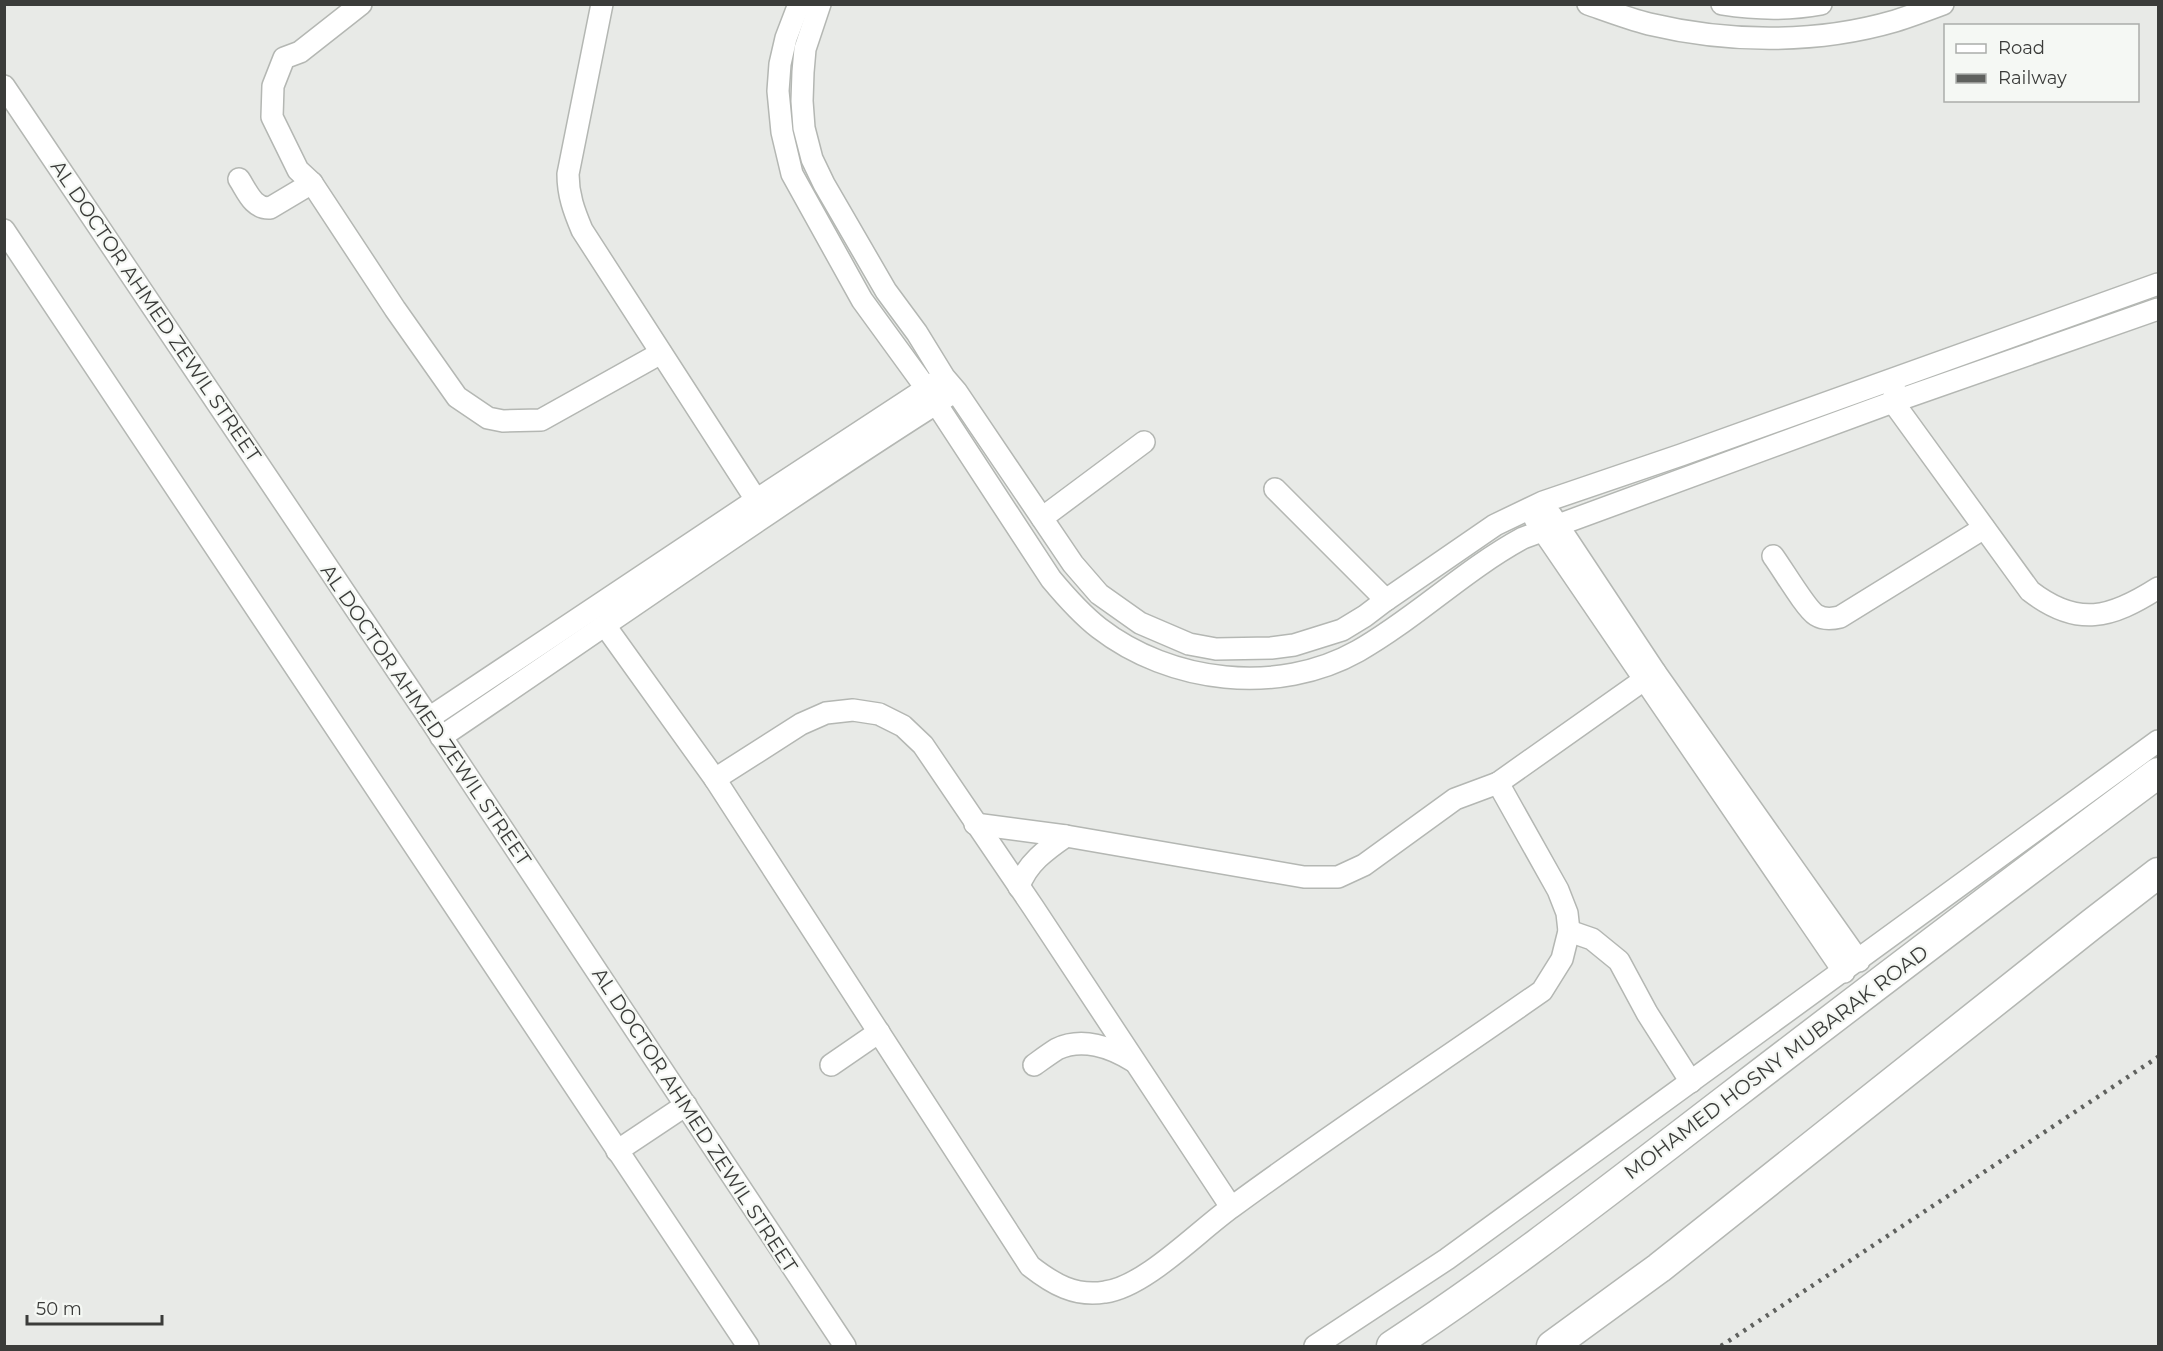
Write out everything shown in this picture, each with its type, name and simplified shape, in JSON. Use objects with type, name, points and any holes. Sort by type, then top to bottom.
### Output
[{"type":"highway","name":"MOHAMED HOSNY MUBARAK ROAD","points":[[1392,1347],[1444,1312],[1603,1195],[2158,773]]},
{"type":"highway","points":[[1552,1347],[1659,1268],[2158,873]]},
{"type":"street","points":[[361,4],[300,52],[284,58],[273,86],[272,117],[298,170],[312,183],[395,309],[457,397],[488,418],[503,421],[541,420],[662,353]]},
{"type":"street","points":[[602,4],[568,174],[568,192],[573,209],[582,230],[761,507]]},
{"type":"street","points":[[799,4],[786,38],[780,64],[778,91],[782,132],[792,174],[862,300],[941,390],[1042,518],[1072,564],[1099,594],[1140,623],[1189,644],[1216,649],[1271,648],[1294,645],[1342,630],[1486,531],[1536,505],[2158,284]]},
{"type":"street","points":[[820,4],[805,49],[802,101],[804,128],[812,159],[824,184],[886,291],[917,333],[941,390],[1051,579],[1074,605],[1100,628],[1129,647],[1160,662],[1193,672],[1235,678],[1278,678],[1318,669],[1357,652],[1499,552],[1523,538],[1893,402],[2158,309]]},
{"type":"street","points":[[1588,4],[1649,24],[1712,36],[1776,39],[1836,33],[1894,21],[1943,4]]},
{"type":"street","points":[[1722,4],[1738,7],[1801,8],[1821,4]]},
{"type":"street","name":"AL DOCTOR AHMED ZEWIL STREET","points":[[4,86],[429,718],[845,1347]]},
{"type":"street","points":[[239,179],[254,203],[266,208],[270,208],[312,183]]},
{"type":"street","points":[[4,230],[748,1347]]},
{"type":"street","points":[[1896,378],[1893,402],[2030,591],[2045,602],[2062,610],[2081,615],[2099,615],[2118,611],[2158,588]]},
{"type":"street","points":[[429,718],[941,390]]},
{"type":"street","points":[[1042,518],[1144,442]]},
{"type":"street","points":[[1275,489],[1386,600]]},
{"type":"street","points":[[1536,505],[1649,676],[1851,966]]},
{"type":"street","points":[[441,737],[606,627],[761,507]]},
{"type":"street","points":[[1773,556],[1814,614],[1833,619],[1840,617],[1984,528]]},
{"type":"street","points":[[606,627],[715,779],[1030,1266],[1052,1283],[1077,1292],[1105,1293],[1131,1285],[1231,1207],[1542,991],[1562,959],[1569,931],[1567,913],[1558,890],[1498,783]]},
{"type":"street","points":[[975,824],[1066,836],[1304,877],[1338,877],[1364,865],[1455,799],[1498,783],[1649,676]]},
{"type":"street","points":[[715,779],[801,724],[826,713],[853,710],[879,714],[903,726],[923,745],[1231,1207]]},
{"type":"street","points":[[1315,1347],[1447,1259],[2158,741]]},
{"type":"street","points":[[1019,887],[1031,864],[1066,836]]},
{"type":"street","points":[[1569,931],[1592,939],[1619,961],[1647,1013],[1691,1082]]},
{"type":"street","points":[[831,1065],[879,1032]]},
{"type":"street","points":[[1034,1065],[1059,1048],[1078,1044],[1098,1045],[1117,1050],[1133,1061]]},
{"type":"street","points":[[617,1151],[686,1105]]},
{"type":"railway","points":[[1721,1346],[2158,1057]]}]
